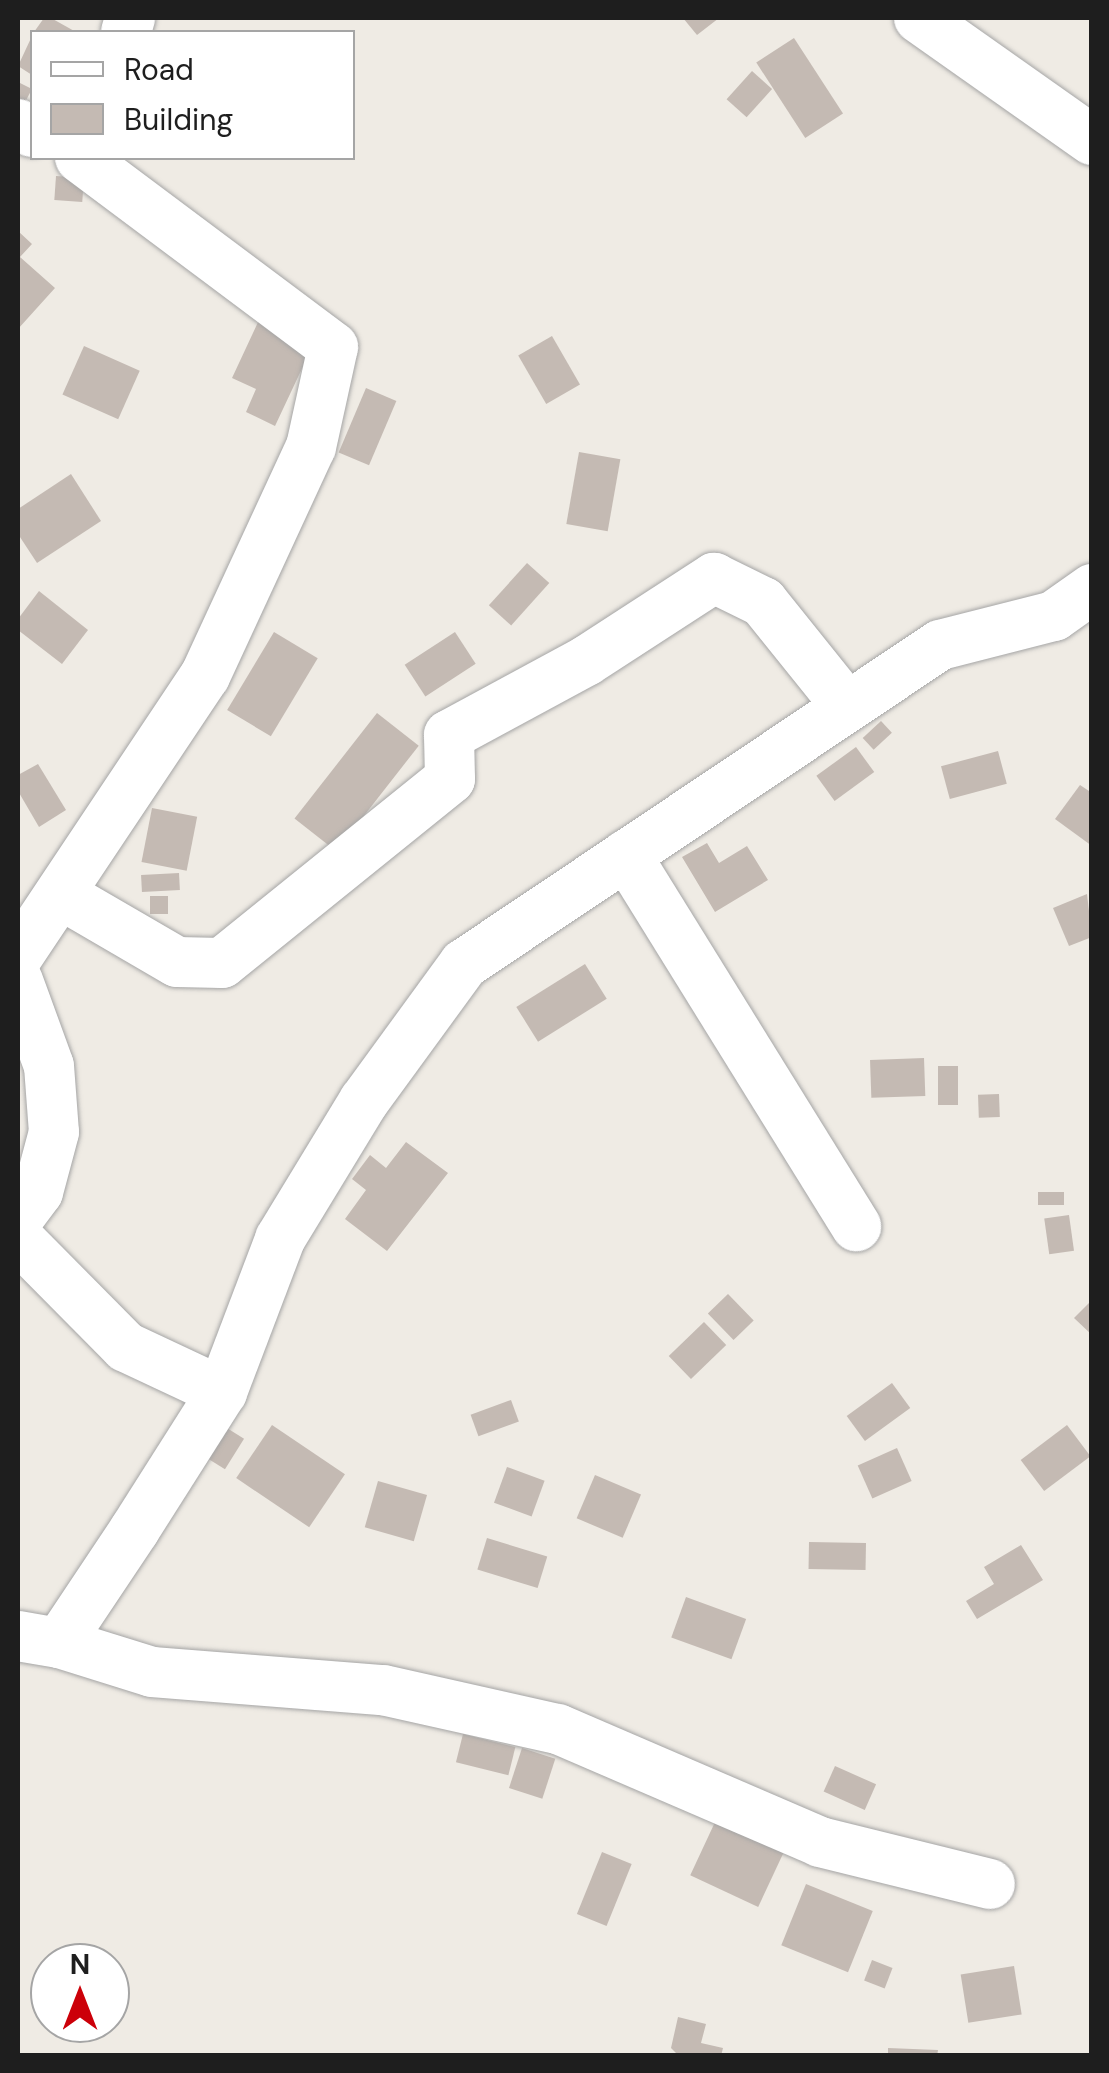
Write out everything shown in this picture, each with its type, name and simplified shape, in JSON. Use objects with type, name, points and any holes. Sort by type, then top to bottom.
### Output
[{"type":"street","points":[[919,18],[1092,140]]},
{"type":"street","points":[[18,956],[205,676],[310,447],[332,347],[85,160]]},
{"type":"street","points":[[60,894],[176,962],[222,963],[450,779],[449,735],[586,661],[714,578],[763,602],[846,704]]},
{"type":"street","points":[[990,1884],[820,1842],[558,1730],[383,1690],[152,1672],[38,1640],[222,1392],[280,1239],[364,1100],[464,964],[846,704],[940,645],[1054,616],[1092,589]]},
{"type":"street","points":[[626,855],[856,1226]]},
{"type":"street","points":[[18,981],[49,1066],[54,1132],[38,1192],[18,1219]]},
{"type":"street","points":[[18,1238],[126,1346],[222,1392]]},
{"type":"building","points":[[44,18],[51,18],[72,30],[35,30]]},
{"type":"building","points":[[683,18],[719,18],[697,35]]},
{"type":"building","points":[[794,38],[843,113],[805,138],[756,63]]},
{"type":"building","points":[[30,40],[30,74],[18,66]]},
{"type":"building","points":[[752,71],[772,89],[747,117],[727,99]]},
{"type":"building","points":[[18,82],[30,88],[30,93],[22,108],[18,106]]},
{"type":"building","points":[[56,176],[84,178],[82,202],[54,200]]},
{"type":"building","points":[[18,231],[32,244],[20,257],[55,288],[18,329]]},
{"type":"building","points":[[260,318],[314,343],[275,426],[246,412],[256,389],[232,378]]},
{"type":"building","points":[[552,336],[580,384],[546,404],[518,356]]},
{"type":"building","points":[[84,346],[140,371],[118,419],[62,394]]},
{"type":"building","points":[[366,388],[396,401],[369,465],[339,452]]},
{"type":"building","points":[[579,452],[620,459],[608,531],[566,524]]},
{"type":"building","points":[[71,474],[101,521],[37,563],[18,534],[18,509]]},
{"type":"building","points":[[527,563],[549,583],[511,625],[489,605]]},
{"type":"building","points":[[39,591],[88,630],[62,664],[18,630],[18,619]]},
{"type":"building","points":[[274,632],[318,658],[271,736],[227,710]]},
{"type":"building","points":[[455,632],[476,664],[425,697],[405,665]]},
{"type":"building","points":[[377,713],[419,746],[336,851],[295,819]]},
{"type":"building","points":[[881,721],[892,733],[874,750],[863,738]]},
{"type":"building","points":[[856,747],[874,772],[835,801],[816,776]]},
{"type":"building","points":[[998,751],[1007,784],[950,799],[941,766]]},
{"type":"building","points":[[38,764],[66,810],[39,827],[18,791],[18,775]]},
{"type":"building","points":[[1080,785],[1092,793],[1092,846],[1055,819]]},
{"type":"building","points":[[152,808],[197,817],[187,871],[142,862]]},
{"type":"building","points":[[707,843],[719,863],[747,846],[768,880],[715,912],[682,857]]},
{"type":"building","points":[[179,873],[180,890],[142,892],[141,875]]},
{"type":"building","points":[[1087,894],[1092,937],[1069,946],[1053,908]]},
{"type":"building","points":[[150,896],[168,896],[168,914],[150,914]]},
{"type":"building","points":[[585,964],[607,999],[538,1042],[516,1007]]},
{"type":"building","points":[[924,1058],[925,1096],[871,1098],[870,1060]]},
{"type":"building","points":[[938,1066],[958,1066],[958,1105],[938,1105]]},
{"type":"building","points":[[999,1094],[1000,1117],[979,1118],[978,1095]]},
{"type":"building","points":[[406,1142],[448,1173],[387,1251],[345,1219],[366,1190],[352,1179],[370,1155],[386,1168]]},
{"type":"building","points":[[1038,1192],[1064,1192],[1064,1205],[1038,1205]]},
{"type":"building","points":[[1069,1215],[1074,1251],[1049,1254],[1044,1218]]},
{"type":"building","points":[[728,1294],[754,1321],[734,1340],[708,1313]]},
{"type":"building","points":[[1092,1300],[1092,1335],[1074,1318]]},
{"type":"building","points":[[704,1322],[726,1345],[691,1379],[669,1356]]},
{"type":"building","points":[[892,1383],[910,1408],[865,1441],[847,1416]]},
{"type":"building","points":[[511,1400],[519,1422],[478,1436],[471,1415]]},
{"type":"building","points":[[222,1425],[244,1439],[225,1469],[203,1456]]},
{"type":"building","points":[[272,1425],[345,1474],[309,1527],[236,1478]]},
{"type":"building","points":[[1067,1425],[1090,1456],[1044,1491],[1021,1460]]},
{"type":"building","points":[[897,1448],[912,1481],[872,1498],[858,1465]]},
{"type":"building","points":[[507,1467],[545,1481],[532,1516],[494,1503]]},
{"type":"building","points":[[595,1475],[641,1495],[623,1538],[577,1518]]},
{"type":"building","points":[[378,1481],[427,1495],[414,1541],[365,1527]]},
{"type":"building","points":[[487,1538],[547,1556],[538,1588],[477,1570]]},
{"type":"building","points":[[809,1542],[866,1543],[866,1570],[809,1569]]},
{"type":"building","points":[[1021,1545],[1043,1580],[977,1619],[966,1601],[994,1584],[984,1567]]},
{"type":"building","points":[[686,1597],[746,1619],[731,1659],[671,1637]]},
{"type":"building","points":[[463,1734],[515,1747],[508,1775],[456,1762]]},
{"type":"building","points":[[522,1748],[555,1759],[542,1799],[509,1788]]},
{"type":"building","points":[[835,1766],[876,1784],[865,1810],[824,1792]]},
{"type":"building","points":[[716,1820],[784,1852],[758,1907],[690,1875]]},
{"type":"building","points":[[602,1852],[632,1864],[607,1926],[577,1914]]},
{"type":"building","points":[[806,1884],[873,1911],[848,1972],[781,1945]]},
{"type":"building","points":[[872,1960],[893,1968],[885,1988],[864,1981]]},
{"type":"building","points":[[1014,1966],[1022,2014],[968,2023],[961,1974]]},
{"type":"building","points":[[678,2017],[706,2024],[701,2043],[723,2048],[721,2056],[679,2056],[671,2048]]},
{"type":"building","points":[[888,2048],[938,2050],[937,2056],[888,2056]]}]
